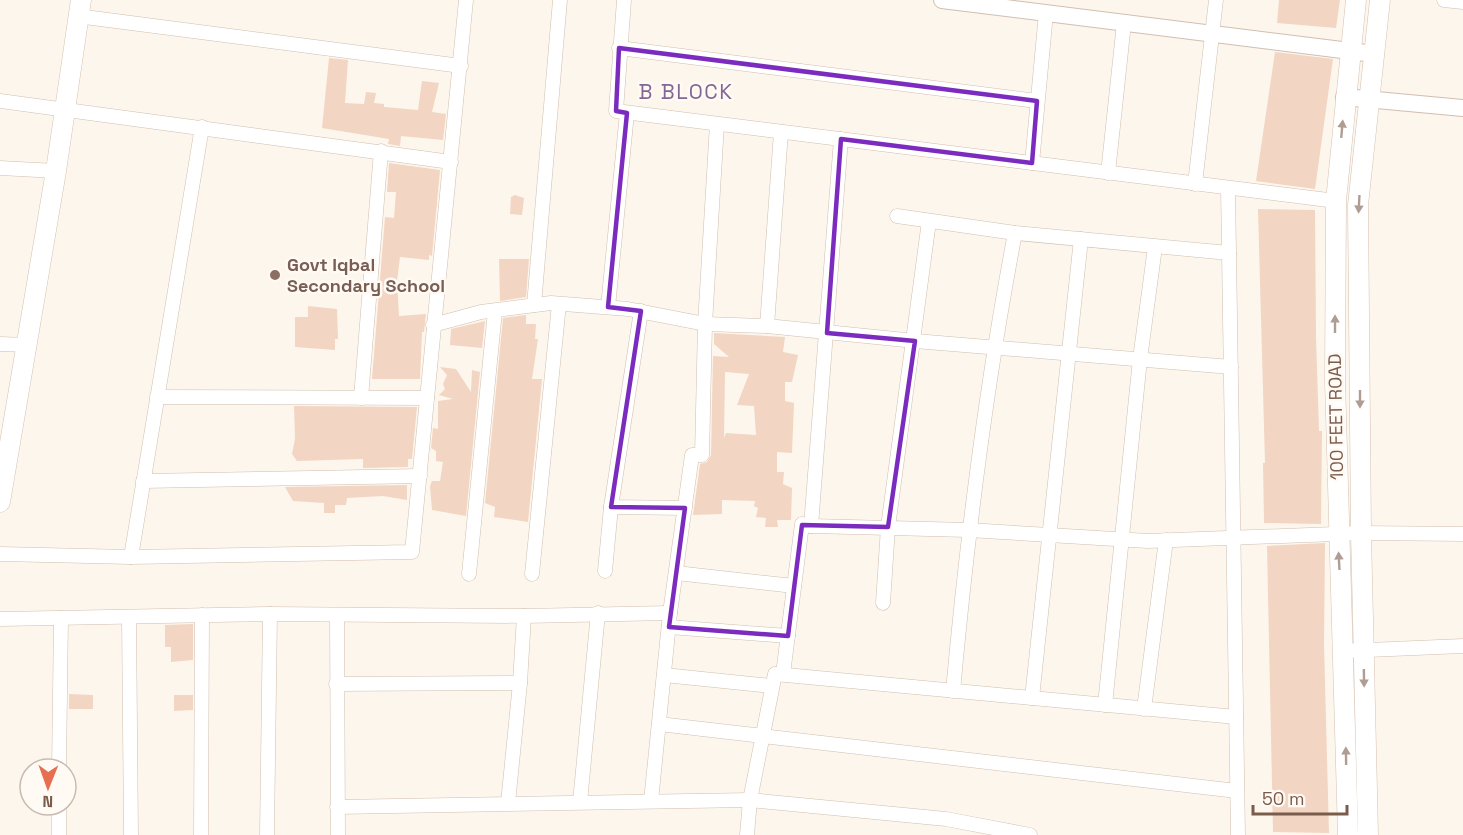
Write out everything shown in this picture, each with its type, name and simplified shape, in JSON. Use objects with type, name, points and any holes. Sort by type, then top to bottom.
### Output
[{"type":"main road","name":"100 FEET ROAD","points":[[1356,0],[1344,97],[1336,201],[1335,380],[1338,536],[1354,651],[1368,835]]},
{"type":"main road","name":"100 FEET ROAD","points":[[1348,835],[1354,651],[1361,533],[1359,205],[1380,0]]},
{"type":"main road","points":[[0,502],[8,409],[28,345],[79,8]]},
{"type":"street","points":[[0,554],[131,557],[411,552],[466,0]]},
{"type":"street","points":[[534,305],[560,0]]},
{"type":"street","points":[[624,0],[616,111],[1336,201]]},
{"type":"street","points":[[942,0],[1374,54]]},
{"type":"street","points":[[1195,184],[1216,0]]},
{"type":"street","points":[[1444,0],[1463,2]]},
{"type":"street","points":[[79,8],[461,66]]},
{"type":"street","points":[[1032,163],[1046,13]]},
{"type":"street","points":[[1108,173],[1124,23]]},
{"type":"street","points":[[619,48],[1037,101]]},
{"type":"street","points":[[1344,97],[1463,108]]},
{"type":"street","points":[[0,101],[451,162]]},
{"type":"street","points":[[608,307],[627,113]]},
{"type":"street","points":[[651,801],[669,620],[692,455],[702,455],[705,324],[717,124]]},
{"type":"street","points":[[131,557],[202,127]]},
{"type":"street","points":[[767,326],[781,132]]},
{"type":"street","points":[[811,526],[841,139]]},
{"type":"street","points":[[361,398],[381,151]]},
{"type":"street","points":[[0,168],[56,171]]},
{"type":"street","points":[[1228,188],[1238,835]]},
{"type":"street","points":[[897,216],[1015,233],[1229,254]]},
{"type":"street","points":[[883,603],[888,527],[915,341],[929,220]]},
{"type":"street","points":[[953,691],[968,530],[993,348],[1015,233]]},
{"type":"street","points":[[1032,698],[1081,239]]},
{"type":"street","points":[[1105,705],[1140,359],[1155,247]]},
{"type":"street","points":[[532,574],[559,304]]},
{"type":"street","points":[[433,325],[495,310],[559,304],[641,311],[705,324],[767,326],[993,348],[1231,367]]},
{"type":"street","points":[[469,574],[495,310]]},
{"type":"street","points":[[604,571],[611,507],[641,311]]},
{"type":"street","points":[[0,344],[28,345]]},
{"type":"street","points":[[157,397],[427,398]]},
{"type":"street","points":[[143,481],[420,476]]},
{"type":"street","points":[[611,507],[685,508]]},
{"type":"street","points":[[783,674],[802,524],[1166,540],[1338,536],[1361,533],[1463,534]]},
{"type":"street","points":[[1144,709],[1166,540]]},
{"type":"street","points":[[675,573],[794,586]]},
{"type":"street","points":[[0,620],[270,614],[524,616],[598,613],[788,636]]},
{"type":"street","points":[[580,802],[598,613]]},
{"type":"street","points":[[267,835],[270,614]]},
{"type":"street","points":[[201,835],[202,615]]},
{"type":"street","points":[[337,615],[338,835]]},
{"type":"street","points":[[508,803],[524,616]]},
{"type":"street","points":[[59,757],[60,618]]},
{"type":"street","points":[[129,618],[131,835]]},
{"type":"street","points":[[1354,651],[1463,646]]},
{"type":"street","points":[[747,835],[750,800],[775,674],[1236,717]]},
{"type":"street","points":[[664,675],[771,686]]},
{"type":"street","points":[[336,684],[520,683]]},
{"type":"street","points":[[659,723],[1238,791]]},
{"type":"street","points":[[337,807],[750,800],[946,819],[1030,835]]},
{"type":"street","points":[[59,817],[59,835]]},
{"type":"highlighted area","points":[[619,48],[1037,101],[1032,163],[841,139],[827,333],[915,341],[888,527],[802,525],[788,636],[669,627],[685,508],[611,507],[641,311],[608,307],[627,113],[616,111]]},
{"type":"building","points":[[1279,0],[1340,0],[1336,28],[1277,23]]},
{"type":"building","points":[[1275,52],[1333,59],[1315,189],[1256,181]]},
{"type":"building","points":[[329,58],[348,60],[345,103],[364,104],[366,92],[376,93],[374,103],[384,104],[384,107],[418,110],[422,81],[439,83],[432,112],[446,114],[443,140],[401,136],[400,146],[388,144],[389,139],[322,128]]},
{"type":"building","points":[[389,163],[440,170],[432,256],[429,255],[429,260],[400,257],[397,281],[399,316],[426,314],[424,332],[422,332],[420,379],[372,379],[385,217],[394,218],[396,192],[387,192]]},
{"type":"building","points":[[515,195],[524,198],[522,215],[510,214],[511,197]]},
{"type":"building","points":[[1258,209],[1315,210],[1316,337],[1319,431],[1322,431],[1321,524],[1264,523],[1263,463],[1265,463]]},
{"type":"building","points":[[499,259],[529,259],[526,297],[500,301]]},
{"type":"building","points":[[308,306],[337,309],[338,339],[335,339],[335,350],[295,347],[295,317],[308,317]]},
{"type":"building","points":[[526,315],[526,324],[536,324],[535,339],[538,339],[532,379],[542,379],[528,522],[494,517],[495,507],[485,503],[503,318]]},
{"type":"building","points":[[485,321],[482,348],[450,345],[451,329]]},
{"type":"building","points":[[714,333],[785,337],[783,352],[798,355],[792,382],[785,382],[785,401],[794,403],[792,453],[777,452],[777,472],[784,472],[783,484],[792,488],[791,520],[777,520],[778,527],[765,527],[766,518],[756,517],[758,508],[754,506],[755,501],[722,500],[722,514],[693,515],[700,464],[707,462],[711,455],[713,356],[729,357],[714,344]],"holes":[[[725,372],[749,374],[737,405],[754,406],[756,435],[726,433],[724,438]]]},
{"type":"building","points":[[440,367],[456,369],[471,392],[472,370],[480,372],[466,516],[432,510],[430,486],[432,481],[440,481],[443,462],[436,461],[436,451],[431,448],[433,428],[438,429],[438,401],[453,399],[439,395],[445,389],[443,384],[447,375]]},
{"type":"building","points":[[294,406],[417,407],[412,459],[408,459],[408,467],[363,468],[363,459],[297,461],[292,454],[295,439]]},
{"type":"building","points":[[407,485],[407,500],[383,496],[347,498],[346,505],[335,505],[335,513],[324,513],[324,503],[293,501],[285,487]]},
{"type":"building","points":[[1325,543],[1324,644],[1329,833],[1273,832],[1267,546]]},
{"type":"building","points":[[193,624],[193,660],[171,662],[171,647],[165,647],[165,625]]},
{"type":"building","points":[[69,694],[93,695],[93,709],[69,709]]},
{"type":"building","points":[[174,695],[193,695],[193,710],[174,711]]},
{"type":"place","name":"Govt Iqbal Secondary School","points":[[275,275]]},
{"type":"district","name":"B BLOCK","points":[[686,92]]}]
